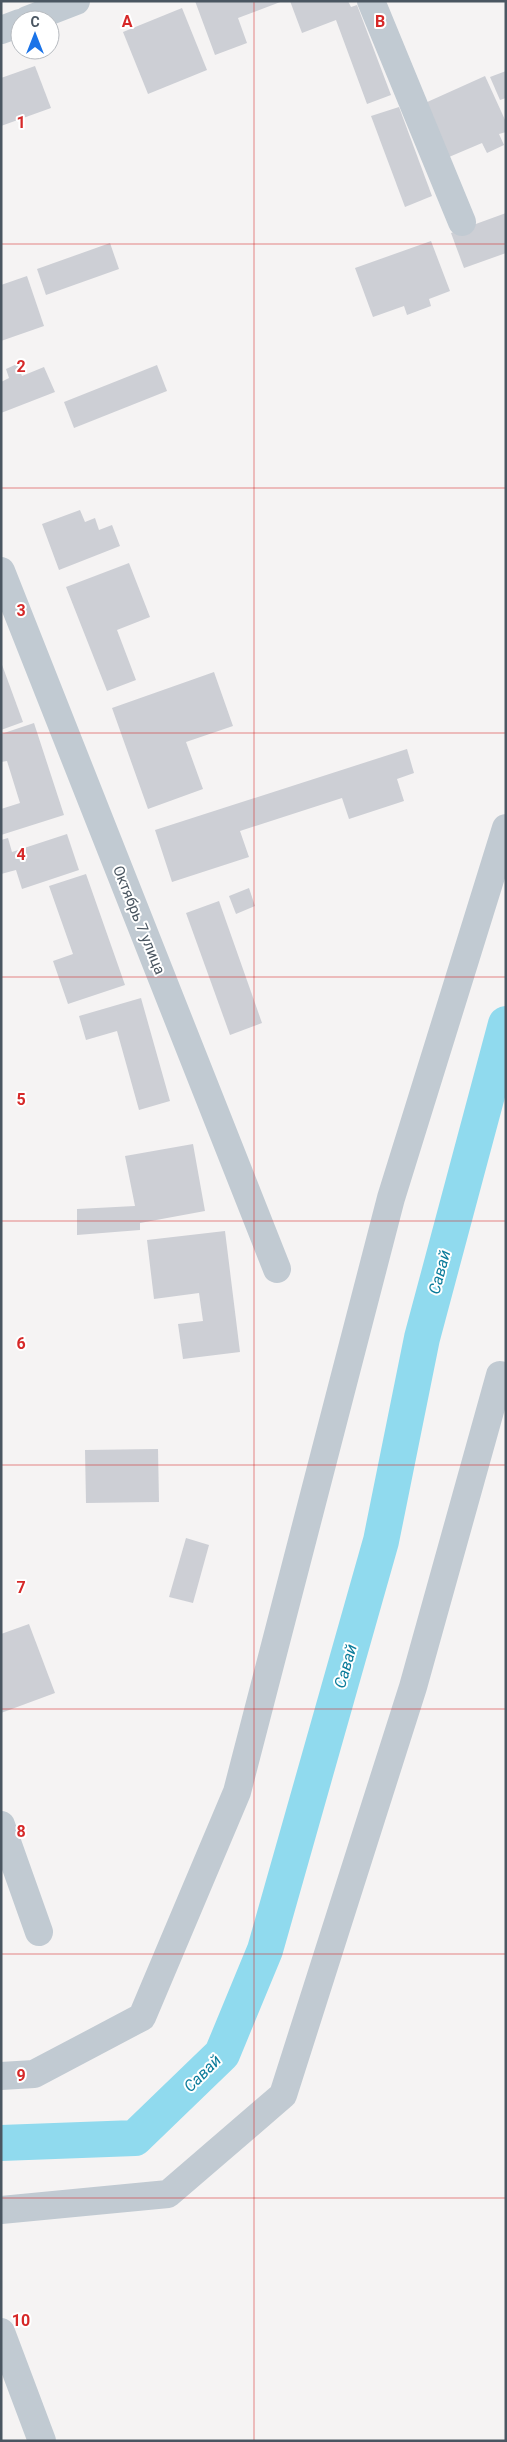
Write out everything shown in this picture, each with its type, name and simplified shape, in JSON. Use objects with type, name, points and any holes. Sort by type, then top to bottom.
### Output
[{"type":"street","points":[[53,10],[76,1]]},
{"type":"street","points":[[371,1],[462,222]]},
{"type":"street","name":"Октябрь 7 улица","points":[[1,571],[277,1269]]},
{"type":"street","points":[[1,2076],[34,2074],[142,2017],[237,1792],[391,1198],[506,828]]},
{"type":"street","points":[[1,2210],[168,2194],[284,2095],[412,1687],[500,1375]]},
{"type":"street","points":[[1,1825],[39,1932]]},
{"type":"street","points":[[1,2332],[42,2441]]},
{"type":"building","points":[[195,1],[283,1],[238,18],[247,43],[215,55]]},
{"type":"building","points":[[290,1],[348,1],[351,7],[357,5],[391,95],[367,104],[336,20],[302,33]]},
{"type":"building","points":[[182,8],[207,70],[148,94],[123,32]]},
{"type":"building","points":[[35,66],[51,108],[1,126],[1,78]]},
{"type":"building","points":[[506,71],[506,98],[500,100],[490,77]]},
{"type":"building","points":[[485,76],[506,122],[506,132],[499,134],[504,145],[487,153],[482,143],[449,157],[425,103]]},
{"type":"building","points":[[399,107],[432,196],[405,207],[371,116]]},
{"type":"building","points":[[506,213],[506,253],[464,268],[451,233]]},
{"type":"building","points":[[431,241],[450,291],[429,299],[431,306],[407,315],[404,306],[373,317],[355,268]]},
{"type":"building","points":[[110,243],[119,269],[46,295],[37,269]]},
{"type":"building","points":[[27,276],[44,326],[1,341],[1,285]]},
{"type":"building","points":[[17,364],[22,376],[44,367],[55,392],[1,413],[1,382],[9,378],[6,369]]},
{"type":"building","points":[[157,365],[167,391],[74,428],[64,402]]},
{"type":"building","points":[[80,510],[85,522],[95,518],[99,530],[112,525],[120,546],[59,570],[42,524]]},
{"type":"building","points":[[129,563],[150,617],[117,630],[136,680],[107,691],[66,587]]},
{"type":"building","points":[[1,662],[23,722],[1,730]]},
{"type":"building","points":[[214,672],[233,726],[186,742],[203,789],[148,809],[112,708]]},
{"type":"building","points":[[34,723],[64,815],[1,835],[1,809],[20,803],[7,761],[1,762],[1,734]]},
{"type":"building","points":[[407,749],[414,773],[397,779],[404,801],[349,819],[342,798],[240,831],[249,857],[172,882],[155,830]]},
{"type":"building","points":[[67,834],[79,870],[22,889],[16,870],[1,874],[1,840],[8,838],[12,852]]},
{"type":"building","points":[[86,874],[125,985],[68,1004],[53,961],[73,954],[49,886]]},
{"type":"building","points":[[249,888],[255,906],[236,914],[229,896]]},
{"type":"building","points":[[219,901],[262,1023],[230,1035],[186,913]]},
{"type":"building","points":[[141,998],[170,1101],[139,1110],[117,1031],[86,1040],[79,1016]]},
{"type":"building","points":[[193,1144],[205,1211],[140,1223],[140,1230],[77,1235],[77,1209],[135,1206],[125,1156]]},
{"type":"building","points":[[225,1231],[240,1352],[183,1359],[178,1324],[203,1321],[199,1293],[154,1299],[147,1240]]},
{"type":"building","points":[[158,1449],[159,1502],[86,1503],[85,1450]]},
{"type":"building","points":[[186,1538],[209,1545],[193,1603],[169,1597]]},
{"type":"building","points":[[29,1624],[55,1693],[1,1713],[1,1634]]},
{"type":"waterway","name":"Савай","points":[[1,2143],[135,2138],[222,2054],[265,1950],[381,1541],[422,1338],[506,1024]]}]
